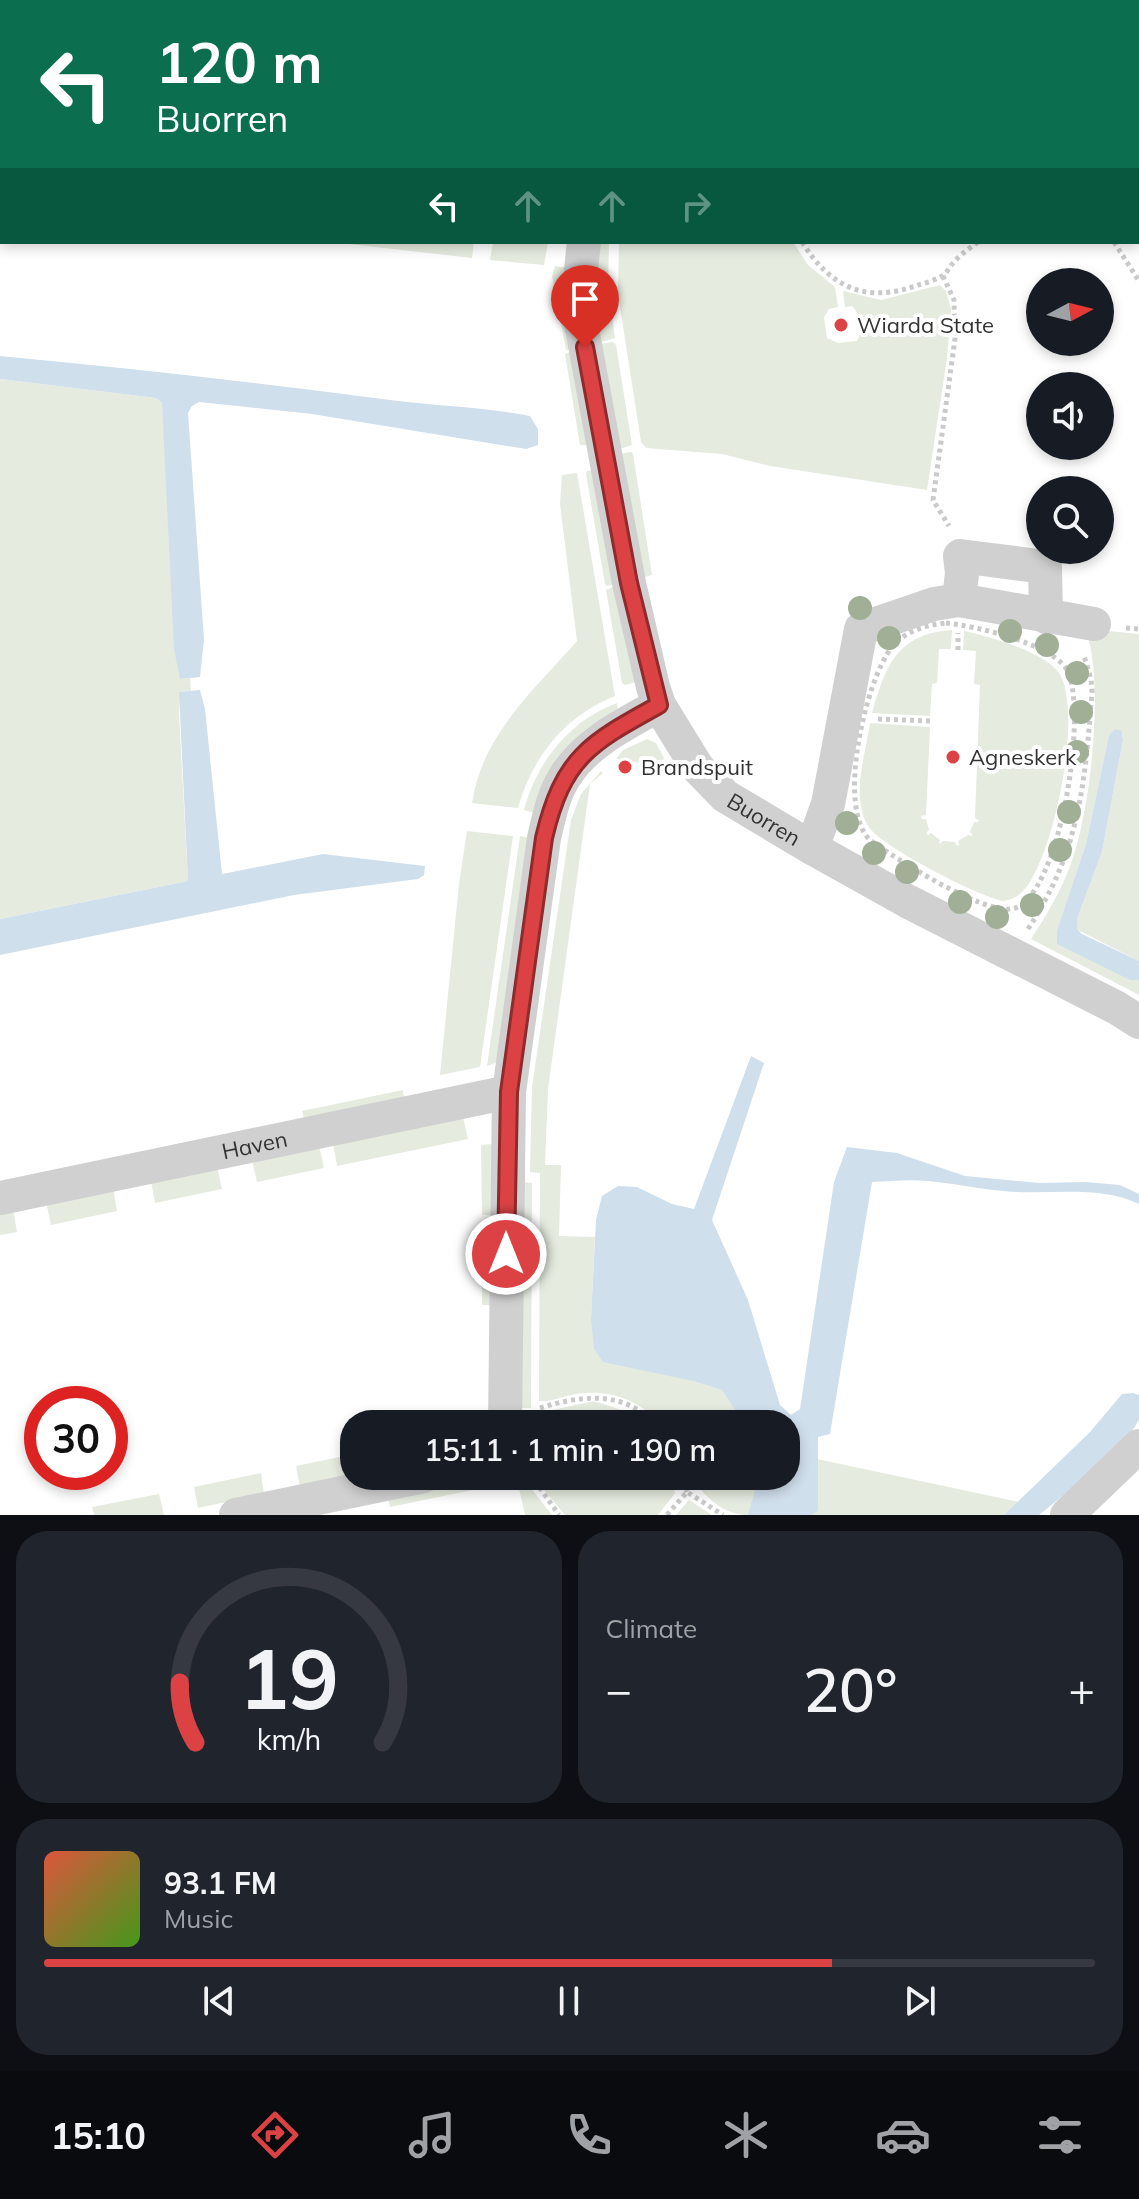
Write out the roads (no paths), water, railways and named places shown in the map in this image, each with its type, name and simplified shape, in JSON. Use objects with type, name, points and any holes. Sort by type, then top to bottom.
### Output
[{"type":"street","name":"Buorren","points":[[584,244],[579,288],[585,347],[629,583],[659,705],[697,767],[725,796],[812,848],[1139,1022]]},
{"type":"street","points":[[960,556],[1045,567],[1071,621],[959,600],[960,556]]},
{"type":"street","name":"Buorren","points":[[812,848],[828,804],[861,629],[934,604],[959,600]]},
{"type":"street","points":[[520,1410],[509,1092],[544,838],[551,807],[564,777],[598,741],[659,705]]},
{"type":"street","name":"Haven","points":[[0,1198],[509,1092]]},
{"type":"street","points":[[1067,1515],[1139,1446]]},
{"type":"street","points":[[236,1515],[357,1490]]},
{"type":"water","points":[[0,356],[513,413],[530,416],[538,429],[538,445],[526,449],[312,414],[199,402],[192,406],[188,413],[204,639],[200,677],[180,679],[174,649],[162,403],[156,398],[0,379]]},
{"type":"water","points":[[200,690],[205,709],[222,874],[323,854],[425,866],[424,875],[418,879],[294,895],[0,955],[0,919],[188,881],[179,692]]},
{"type":"water","points":[[1115,729],[1122,731],[1123,740],[1102,852],[1077,919],[1077,929],[1139,961],[1139,980],[1130,980],[1057,944],[1057,930],[1086,844],[1109,735]]},
{"type":"water","points":[[751,1056],[764,1063],[712,1220],[748,1300],[780,1405],[786,1410],[735,1410],[722,1390],[603,1362],[594,1349],[591,1318],[596,1220],[602,1196],[618,1186],[637,1187],[672,1204],[694,1209]]},
{"type":"water","points":[[847,1147],[897,1153],[965,1176],[1039,1183],[1120,1185],[1139,1194],[1139,1204],[1089,1192],[1003,1191],[921,1180],[872,1182],[830,1434],[818,1437],[818,1511],[811,1515],[748,1515],[755,1490],[800,1490],[798,1410],[834,1182]]},
{"type":"water","points":[[1122,1394],[1139,1395],[1139,1420],[1127,1439],[1097,1468],[1039,1515],[1004,1515],[1090,1432]]},
{"type":"place","name":"Wiarda State","points":[[841,325]]},
{"type":"place","name":"Agneskerk","points":[[953,757]]},
{"type":"place","name":"Brandspuit","points":[[625,767]]}]
